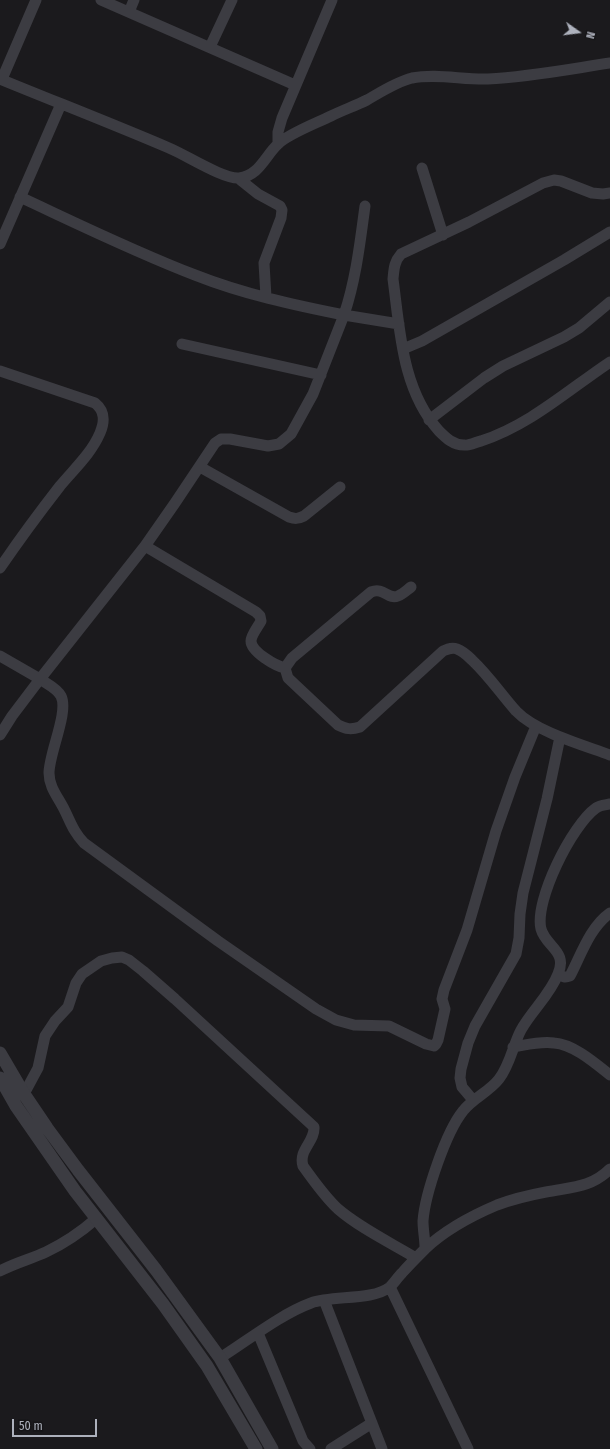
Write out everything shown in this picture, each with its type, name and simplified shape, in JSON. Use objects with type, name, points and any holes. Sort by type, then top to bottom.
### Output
[{"type":"street","points":[[36,0],[1,79],[171,149],[218,172],[230,177],[238,178],[254,172],[278,143],[314,124],[365,101],[395,84],[410,78],[439,76],[488,79],[610,63]]},
{"type":"street","points":[[101,0],[295,85]]},
{"type":"street","points":[[129,12],[134,0]]},
{"type":"street","points":[[210,47],[232,0]]},
{"type":"street","points":[[278,143],[278,132],[282,118],[332,0]]},
{"type":"street","points":[[0,244],[61,104]]},
{"type":"street","points":[[422,168],[443,235]]},
{"type":"street","points":[[238,178],[258,194],[280,206],[282,210],[281,218],[264,263],[266,297]]},
{"type":"street","points":[[610,193],[592,193],[561,181],[554,180],[543,183],[443,235],[409,249],[401,254],[396,260],[393,279],[403,349],[412,385],[429,420],[445,438],[458,445],[466,446],[511,429],[528,419],[610,362]]},
{"type":"street","points":[[20,197],[136,250],[195,275],[238,290],[344,315],[399,324]]},
{"type":"street","points":[[0,735],[12,716],[40,679],[145,546],[215,443],[221,439],[230,439],[268,446],[279,444],[290,434],[301,418],[313,394],[351,295],[366,206]]},
{"type":"street","points":[[403,349],[422,341],[558,264],[610,232]]},
{"type":"street","points":[[429,420],[484,378],[503,366],[564,337],[579,328],[610,302]]},
{"type":"street","points":[[182,344],[321,375]]},
{"type":"street","points":[[0,371],[95,403],[104,413],[100,432],[91,450],[54,493],[0,568]]},
{"type":"street","points":[[200,466],[294,519],[304,516],[340,487]]},
{"type":"street","points":[[145,546],[256,612],[260,616],[261,621],[252,638],[252,645],[255,650],[275,665],[285,668]]},
{"type":"street","points":[[285,668],[292,658],[371,592],[376,590],[382,591],[391,597],[396,597],[411,586]]},
{"type":"street","points":[[285,668],[288,678],[333,720],[345,729],[352,729],[360,727],[443,651],[449,648],[456,649],[462,651],[483,670],[518,713],[536,726],[610,755]]},
{"type":"street","points":[[0,656],[40,679],[61,694],[63,702],[62,715],[51,759],[49,773],[50,784],[75,832],[84,843],[218,941],[316,1009],[336,1020],[354,1025],[389,1026],[429,1046],[434,1046],[438,1040],[445,1010],[442,999],[444,990],[467,930],[505,804],[536,726]]},
{"type":"street","points":[[472,1100],[462,1087],[460,1078],[461,1069],[468,1043],[475,1026],[516,954],[523,893],[547,799],[560,736]]},
{"type":"street","points":[[425,1248],[423,1222],[426,1201],[456,1121],[472,1100],[494,1086],[500,1078],[521,1029],[552,987],[561,966],[560,957],[541,930],[540,920],[544,900],[561,854],[575,833],[597,807],[610,804]]},
{"type":"street","points":[[558,974],[563,977],[570,976],[594,930],[603,918],[610,913]]},
{"type":"street","points":[[24,1094],[38,1068],[45,1036],[55,1021],[68,1007],[76,983],[82,974],[101,960],[122,957],[129,960],[159,985],[278,1095],[310,1122],[314,1127],[314,1132],[304,1149],[301,1161],[303,1166],[338,1210],[416,1258]]},
{"type":"street","points":[[513,1047],[555,1042],[569,1047],[588,1058],[610,1075]]},
{"type":"street","points":[[0,1053],[24,1094],[73,1164],[156,1270],[220,1358],[272,1449]]},
{"type":"street","points":[[0,1078],[16,1106],[70,1185],[163,1304],[207,1366],[256,1449]]},
{"type":"street","points":[[220,1358],[291,1312],[311,1303],[376,1293],[390,1287],[425,1248],[445,1232],[470,1218],[497,1205],[522,1197],[590,1184],[602,1177],[610,1169]]},
{"type":"street","points":[[0,1270],[65,1243],[97,1218]]},
{"type":"street","points":[[390,1287],[468,1449]]},
{"type":"street","points":[[324,1300],[382,1449]]},
{"type":"street","points":[[258,1333],[303,1441],[310,1449]]},
{"type":"street","points":[[331,1449],[372,1423]]}]
